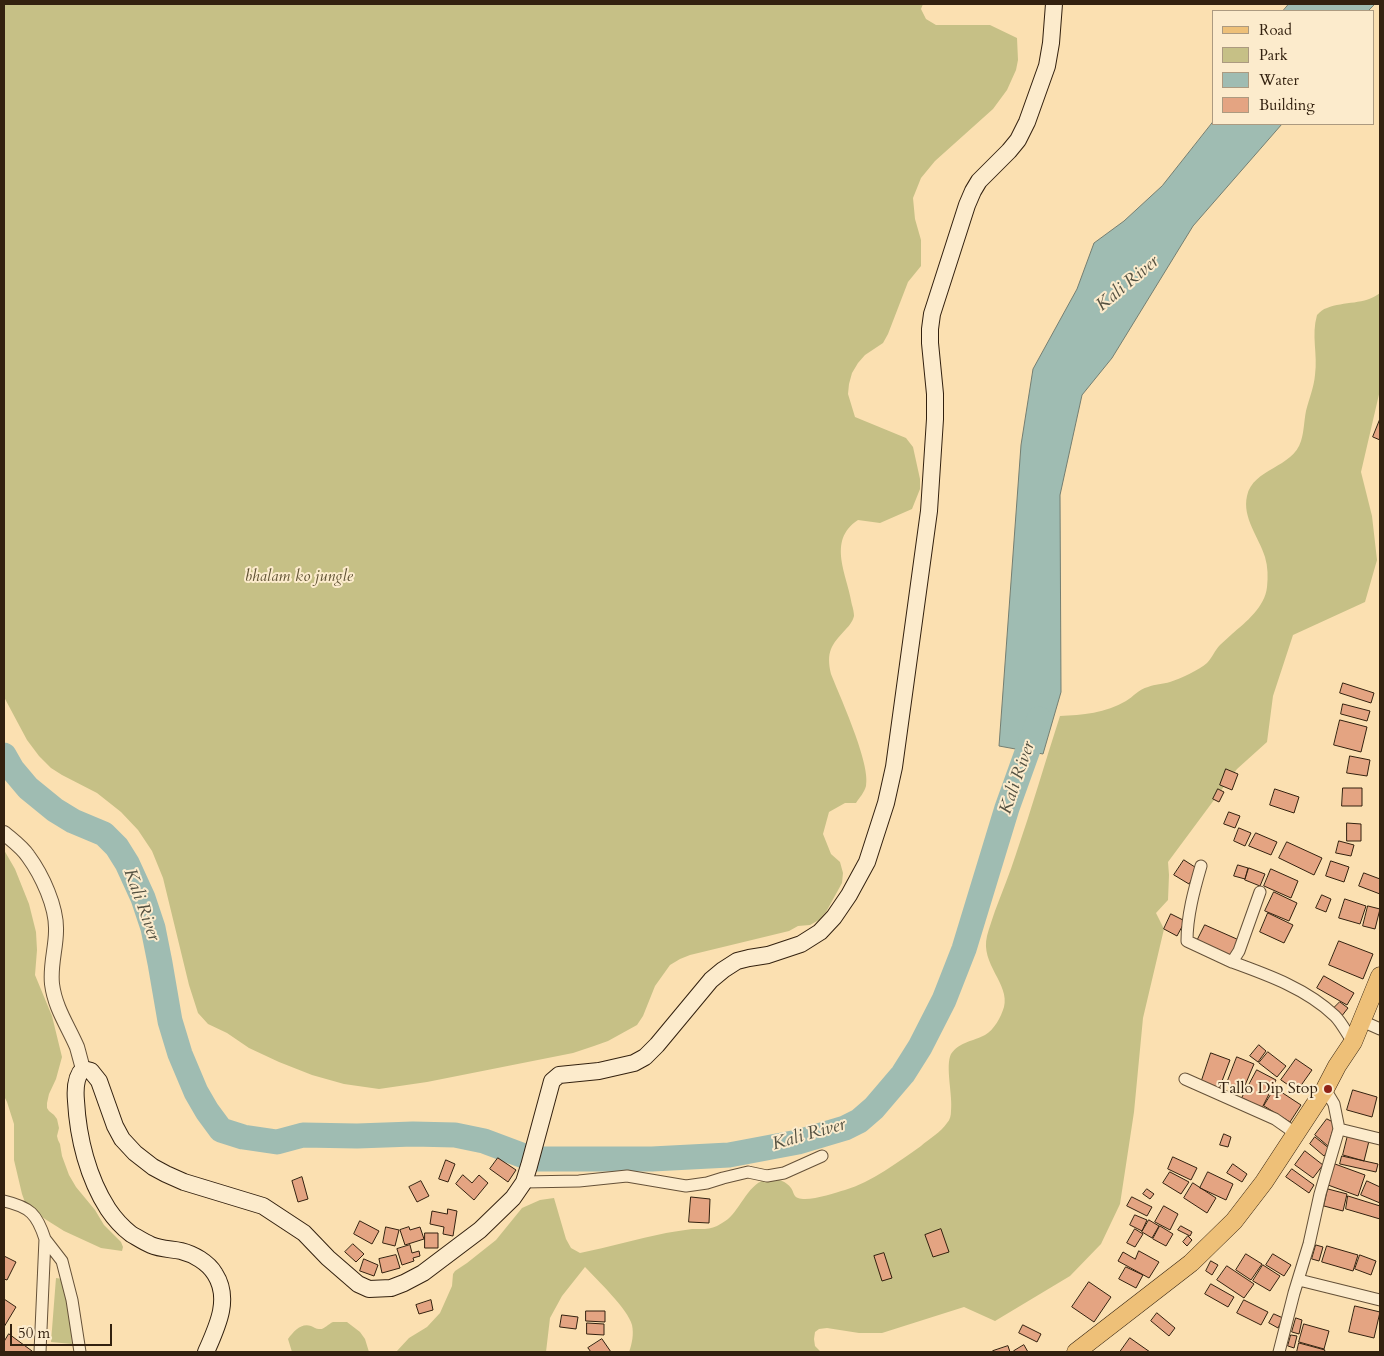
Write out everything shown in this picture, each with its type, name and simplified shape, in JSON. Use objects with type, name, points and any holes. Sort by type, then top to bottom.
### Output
[{"type":"main road","points":[[206,1352],[220,1317],[223,1302],[222,1287],[215,1274],[201,1260],[181,1251],[151,1245],[138,1238],[118,1222],[108,1208],[95,1184],[79,1134],[76,1082],[79,1073],[83,1069],[91,1071],[99,1081],[115,1126],[122,1139],[135,1153],[153,1167],[166,1174],[202,1187],[263,1206],[304,1233],[328,1258],[358,1284],[369,1289],[390,1288],[424,1273],[480,1230],[513,1198],[524,1182],[530,1166],[552,1081],[559,1075],[599,1071],[634,1062],[645,1057],[710,980],[737,961],[768,955],[801,944],[820,932],[850,895],[867,862],[886,803],[894,767],[929,511],[935,420],[935,394],[930,343],[932,314],[967,204],[973,191],[979,181],[1018,140],[1028,122],[1047,66],[1054,4]]},
{"type":"main road","points":[[1076,1352],[1191,1263],[1234,1221],[1264,1182],[1353,1042],[1380,976]]},
{"type":"street","points":[[4,833],[18,844],[28,856],[42,880],[54,913],[56,938],[52,965],[52,984],[56,1001],[76,1047],[83,1069]]},
{"type":"street","points":[[1201,866],[1193,893],[1187,941],[1310,996],[1337,1017],[1353,1042]]},
{"type":"street","points":[[1232,962],[1240,951],[1260,892]]},
{"type":"street","points":[[1362,1021],[1380,1029]]},
{"type":"street","points":[[1185,1079],[1275,1119],[1295,1133]]},
{"type":"street","points":[[1279,1352],[1339,1129],[1334,1104],[1325,1088]]},
{"type":"street","points":[[1339,1129],[1380,1139]]},
{"type":"street","points":[[524,1182],[579,1181],[627,1176],[686,1186],[707,1183],[748,1172],[767,1176],[784,1173],[822,1156]]},
{"type":"street","points":[[4,1201],[16,1204],[33,1213],[41,1226],[45,1239],[40,1352]]},
{"type":"street","points":[[45,1239],[62,1261],[72,1300],[80,1352]]},
{"type":"street","points":[[1299,1280],[1380,1300]]},
{"type":"green space","name":"bhalam ko jungle","points":[[4,4],[923,4],[921,9],[926,19],[936,25],[990,25],[1017,38],[1018,60],[1016,70],[1007,90],[993,109],[935,161],[921,178],[913,198],[915,219],[921,240],[921,266],[908,282],[883,343],[865,355],[858,363],[852,373],[849,384],[848,394],[855,417],[906,438],[913,447],[920,479],[920,489],[912,509],[880,523],[858,520],[848,528],[843,538],[841,548],[842,560],[854,616],[851,623],[833,644],[829,660],[831,674],[864,762],[866,786],[856,803],[845,803],[829,812],[823,834],[831,854],[840,862],[843,873],[842,883],[826,912],[819,920],[810,925],[798,926],[789,931],[680,959],[670,965],[655,986],[643,1016],[637,1025],[608,1041],[573,1053],[427,1082],[379,1089],[344,1084],[312,1075],[249,1048],[227,1033],[208,1024],[198,1013],[189,985],[163,878],[152,851],[138,830],[121,812],[97,793],[51,768],[39,756],[27,740],[4,697]]},
{"type":"green space","points":[[1380,293],[1380,390],[1361,472],[1372,516],[1377,560],[1365,602],[1293,635],[1273,696],[1267,742],[1237,769],[1168,862],[1168,900],[1156,913],[1164,929],[1143,1018],[1134,1112],[1120,1204],[1101,1244],[1070,1276],[995,1321],[964,1307],[882,1333],[859,1333],[827,1328],[819,1329],[815,1332],[814,1339],[815,1346],[821,1352],[629,1352],[633,1332],[629,1318],[612,1295],[585,1267],[562,1296],[550,1318],[546,1352],[396,1352],[409,1338],[427,1327],[440,1313],[452,1286],[455,1271],[496,1240],[522,1208],[540,1200],[554,1198],[566,1239],[571,1248],[580,1253],[666,1233],[714,1227],[733,1214],[750,1190],[761,1181],[768,1179],[784,1182],[791,1188],[795,1196],[803,1199],[822,1197],[845,1190],[865,1182],[884,1171],[921,1146],[944,1126],[949,1120],[951,1113],[949,1059],[951,1054],[962,1044],[988,1033],[997,1023],[1004,1007],[1005,998],[1003,990],[988,956],[987,936],[1022,837],[1060,716],[1102,711],[1126,701],[1145,688],[1184,677],[1207,663],[1220,645],[1249,619],[1259,607],[1265,594],[1267,568],[1262,550],[1249,520],[1246,504],[1247,496],[1257,479],[1290,457],[1297,450],[1301,441],[1316,367],[1315,323],[1317,315],[1326,308],[1361,301]]},
{"type":"green space","points":[[4,850],[15,869],[29,904],[36,932],[35,975],[52,1016],[62,1057],[56,1079],[49,1094],[47,1108],[57,1119],[59,1128],[57,1136],[69,1175],[104,1225],[121,1242],[122,1251],[101,1248],[64,1231],[26,1205],[22,1194],[14,1160],[14,1124],[4,1096]]},
{"type":"green space","points":[[56,1278],[63,1279],[68,1296],[72,1344],[51,1342]]},
{"type":"green space","points":[[333,1322],[347,1322],[360,1332],[365,1339],[369,1352],[292,1352],[288,1339],[298,1328],[307,1325],[321,1329]]},
{"type":"water","points":[[1289,4],[1375,4],[1369,10],[1284,10]]},
{"type":"water","points":[[1212,123],[1212,125],[1281,125],[1193,226],[1112,358],[1082,395],[1060,495],[1061,692],[1043,754],[999,746],[1021,445],[1033,369],[1077,289],[1094,243],[1124,221],[1162,186]]},
{"type":"building","points":[[1380,419],[1380,440],[1373,437]]},
{"type":"building","points":[[1343,683],[1374,693],[1371,703],[1340,693]]},
{"type":"building","points":[[1343,704],[1370,711],[1367,721],[1341,714]]},
{"type":"building","points":[[1340,720],[1367,727],[1361,752],[1334,745]]},
{"type":"building","points":[[1350,756],[1370,760],[1367,776],[1347,773]]},
{"type":"building","points":[[1226,769],[1238,774],[1232,790],[1220,785]]},
{"type":"building","points":[[1343,788],[1362,788],[1362,806],[1342,806]]},
{"type":"building","points":[[1218,789],[1224,792],[1219,802],[1213,799]]},
{"type":"building","points":[[1275,789],[1299,797],[1294,813],[1270,805]]},
{"type":"building","points":[[1229,812],[1240,816],[1235,828],[1224,824]]},
{"type":"building","points":[[1347,823],[1361,824],[1361,841],[1347,841]]},
{"type":"building","points":[[1239,828],[1251,833],[1245,846],[1234,841]]},
{"type":"building","points":[[1256,833],[1277,842],[1271,855],[1249,846]]},
{"type":"building","points":[[1339,841],[1354,845],[1351,856],[1336,853]]},
{"type":"building","points":[[1287,842],[1322,858],[1314,875],[1279,858]]},
{"type":"building","points":[[1184,860],[1198,869],[1189,884],[1174,875]]},
{"type":"building","points":[[1331,861],[1349,867],[1344,882],[1326,876]]},
{"type":"building","points":[[1238,865],[1248,868],[1245,879],[1234,876]]},
{"type":"building","points":[[1249,868],[1265,874],[1260,886],[1245,880]]},
{"type":"building","points":[[1271,869],[1298,881],[1291,898],[1264,886]]},
{"type":"building","points":[[1364,873],[1380,879],[1380,894],[1359,886]]},
{"type":"building","points":[[1274,892],[1297,903],[1289,921],[1265,911]]},
{"type":"building","points":[[1322,895],[1331,899],[1326,912],[1316,908]]},
{"type":"building","points":[[1345,899],[1366,906],[1360,924],[1339,918]]},
{"type":"building","points":[[1368,906],[1380,909],[1375,929],[1363,926]]},
{"type":"building","points":[[1268,913],[1293,925],[1284,943],[1260,932]]},
{"type":"building","points":[[1171,914],[1185,921],[1177,936],[1164,929]]},
{"type":"building","points":[[1205,925],[1239,940],[1231,958],[1196,943]]},
{"type":"building","points":[[1339,941],[1373,954],[1363,979],[1329,965]]},
{"type":"building","points":[[1324,976],[1354,993],[1347,1005],[1317,988]]},
{"type":"building","points":[[1340,1002],[1348,1008],[1341,1017],[1333,1009]]},
{"type":"building","points":[[1259,1045],[1266,1051],[1258,1062],[1250,1056]]},
{"type":"building","points":[[1268,1052],[1286,1066],[1277,1077],[1259,1063]]},
{"type":"building","points":[[1211,1053],[1230,1060],[1219,1089],[1201,1083]]},
{"type":"building","points":[[1237,1057],[1254,1064],[1243,1090],[1227,1083]]},
{"type":"building","points":[[1296,1059],[1312,1070],[1297,1091],[1281,1080]]},
{"type":"building","points":[[1257,1070],[1276,1080],[1262,1108],[1242,1098]]},
{"type":"building","points":[[1275,1088],[1301,1105],[1290,1122],[1264,1106]]},
{"type":"building","points":[[1353,1090],[1377,1097],[1372,1117],[1347,1110]]},
{"type":"building","points":[[1327,1119],[1335,1123],[1328,1146],[1315,1135]]},
{"type":"building","points":[[1224,1134],[1231,1137],[1228,1147],[1220,1145]]},
{"type":"building","points":[[1348,1135],[1369,1141],[1364,1161],[1343,1155]]},
{"type":"building","points":[[1315,1137],[1330,1149],[1324,1156],[1310,1144]]},
{"type":"building","points":[[1305,1151],[1323,1165],[1313,1178],[1295,1165]]},
{"type":"building","points":[[1342,1156],[1378,1164],[1376,1172],[1340,1164]]},
{"type":"building","points":[[1173,1157],[1197,1168],[1191,1180],[1168,1169]]},
{"type":"building","points":[[498,1158],[516,1170],[508,1182],[490,1169]]},
{"type":"building","points":[[446,1160],[455,1164],[448,1182],[439,1179]]},
{"type":"building","points":[[1233,1164],[1247,1174],[1242,1182],[1227,1173]]},
{"type":"building","points":[[1335,1164],[1365,1175],[1358,1196],[1328,1185]]},
{"type":"building","points":[[1292,1169],[1314,1185],[1309,1193],[1286,1177]]},
{"type":"building","points":[[1170,1172],[1189,1182],[1181,1194],[1163,1183]]},
{"type":"building","points":[[1208,1172],[1233,1184],[1226,1200],[1200,1188]]},
{"type":"building","points":[[463,1175],[472,1183],[479,1175],[488,1183],[474,1200],[456,1184]]},
{"type":"building","points":[[302,1177],[308,1199],[298,1202],[292,1181]]},
{"type":"building","points":[[421,1181],[429,1196],[417,1202],[409,1187]]},
{"type":"building","points":[[1367,1181],[1380,1187],[1380,1203],[1361,1195]]},
{"type":"building","points":[[1193,1183],[1216,1198],[1207,1213],[1184,1198]]},
{"type":"building","points":[[1147,1189],[1154,1194],[1150,1199],[1143,1194]]},
{"type":"building","points":[[1328,1189],[1347,1194],[1343,1211],[1324,1206]]},
{"type":"building","points":[[1348,1196],[1380,1206],[1380,1219],[1346,1209]]},
{"type":"building","points":[[691,1197],[710,1199],[709,1223],[689,1222]]},
{"type":"building","points":[[1132,1197],[1152,1207],[1147,1216],[1127,1206]]},
{"type":"building","points":[[1164,1206],[1178,1214],[1170,1230],[1155,1222]]},
{"type":"building","points":[[448,1209],[457,1211],[453,1236],[443,1234],[444,1227],[430,1224],[432,1211],[447,1214]]},
{"type":"building","points":[[1135,1215],[1147,1220],[1142,1231],[1130,1225]]},
{"type":"building","points":[[1149,1220],[1159,1226],[1152,1238],[1142,1232]]},
{"type":"building","points":[[360,1221],[379,1231],[372,1244],[354,1234]]},
{"type":"building","points":[[1160,1226],[1173,1234],[1166,1246],[1153,1239]]},
{"type":"building","points":[[1181,1226],[1192,1232],[1190,1236],[1178,1230]]},
{"type":"building","points":[[386,1227],[399,1230],[395,1246],[383,1243]]},
{"type":"building","points":[[409,1227],[410,1230],[420,1227],[424,1239],[405,1245],[400,1230]]},
{"type":"building","points":[[941,1229],[949,1252],[933,1257],[925,1235]]},
{"type":"building","points":[[1135,1229],[1143,1234],[1135,1247],[1127,1243]]},
{"type":"building","points":[[425,1233],[438,1233],[438,1248],[425,1248]]},
{"type":"building","points":[[1188,1236],[1192,1240],[1187,1246],[1183,1242]]},
{"type":"building","points":[[353,1244],[364,1254],[356,1262],[345,1252]]},
{"type":"building","points":[[410,1245],[412,1253],[419,1251],[420,1256],[413,1258],[414,1261],[402,1265],[397,1249]]},
{"type":"building","points":[[1316,1245],[1323,1247],[1319,1261],[1312,1259]]},
{"type":"building","points":[[1327,1246],[1358,1255],[1353,1271],[1322,1262]]},
{"type":"building","points":[[1139,1251],[1159,1262],[1149,1278],[1118,1261],[1123,1252],[1135,1259]]},
{"type":"building","points":[[884,1253],[892,1278],[882,1281],[874,1256]]},
{"type":"building","points":[[1246,1254],[1262,1264],[1251,1280],[1236,1270]]},
{"type":"building","points":[[1273,1254],[1291,1265],[1284,1276],[1266,1265]]},
{"type":"building","points":[[396,1255],[400,1268],[382,1273],[379,1259]]},
{"type":"building","points":[[1360,1255],[1376,1261],[1371,1275],[1355,1269]]},
{"type":"building","points":[[4,1256],[16,1262],[7,1280],[4,1279]]},
{"type":"building","points":[[364,1259],[378,1265],[374,1276],[360,1271]]},
{"type":"building","points":[[1211,1261],[1218,1265],[1212,1275],[1206,1271]]},
{"type":"building","points":[[1263,1265],[1280,1276],[1270,1291],[1253,1281]]},
{"type":"building","points":[[1227,1266],[1254,1284],[1244,1298],[1217,1280]]},
{"type":"building","points":[[1126,1267],[1143,1275],[1136,1288],[1119,1279]]},
{"type":"building","points":[[1089,1282],[1111,1297],[1094,1322],[1072,1307]]},
{"type":"building","points":[[1211,1284],[1234,1297],[1228,1307],[1205,1294]]},
{"type":"building","points":[[4,1299],[16,1307],[4,1327]]},
{"type":"building","points":[[431,1300],[433,1310],[419,1314],[416,1305]]},
{"type":"building","points":[[1244,1300],[1268,1312],[1261,1325],[1237,1313]]},
{"type":"building","points":[[1355,1306],[1380,1312],[1374,1338],[1349,1332]]},
{"type":"building","points":[[586,1311],[605,1311],[605,1322],[586,1321]]},
{"type":"building","points":[[1157,1313],[1175,1328],[1169,1336],[1151,1321]]},
{"type":"building","points":[[1274,1314],[1283,1318],[1278,1328],[1269,1323]]},
{"type":"building","points":[[562,1315],[578,1317],[576,1329],[560,1327]]},
{"type":"building","points":[[1296,1318],[1302,1320],[1299,1334],[1292,1332]]},
{"type":"building","points":[[587,1323],[604,1324],[604,1335],[587,1334]]},
{"type":"building","points":[[1304,1324],[1329,1331],[1324,1349],[1299,1342]]},
{"type":"building","points":[[1023,1325],[1041,1334],[1037,1342],[1019,1333]]},
{"type":"building","points":[[9,1334],[32,1351],[4,1352],[4,1342]]},
{"type":"building","points":[[1291,1335],[1297,1336],[1294,1348],[1288,1346]]},
{"type":"building","points":[[1130,1338],[1150,1352],[1120,1352]]},
{"type":"building","points":[[602,1339],[611,1352],[591,1352],[588,1348]]},
{"type":"building","points":[[1299,1343],[1325,1350],[1324,1352],[1297,1352]]},
{"type":"building","points":[[1024,1345],[1028,1352],[1014,1351]]},
{"type":"building","points":[[1008,1346],[1010,1352],[993,1351]]},
{"type":"waterway","name":"Kali River","points":[[4,755],[12,769],[28,788],[55,810],[73,821],[104,834],[117,847],[127,863],[143,898],[153,928],[170,1021],[180,1054],[196,1092],[221,1130],[243,1137],[277,1142],[303,1135],[455,1135],[484,1141],[532,1159],[652,1159],[729,1155],[798,1142],[845,1128],[859,1121],[874,1108],[903,1074],[920,1047],[944,1000],[964,949],[1007,808],[1039,719]]},
{"type":"place","name":"Tallo Dip Stop","points":[[1328,1089]]}]
